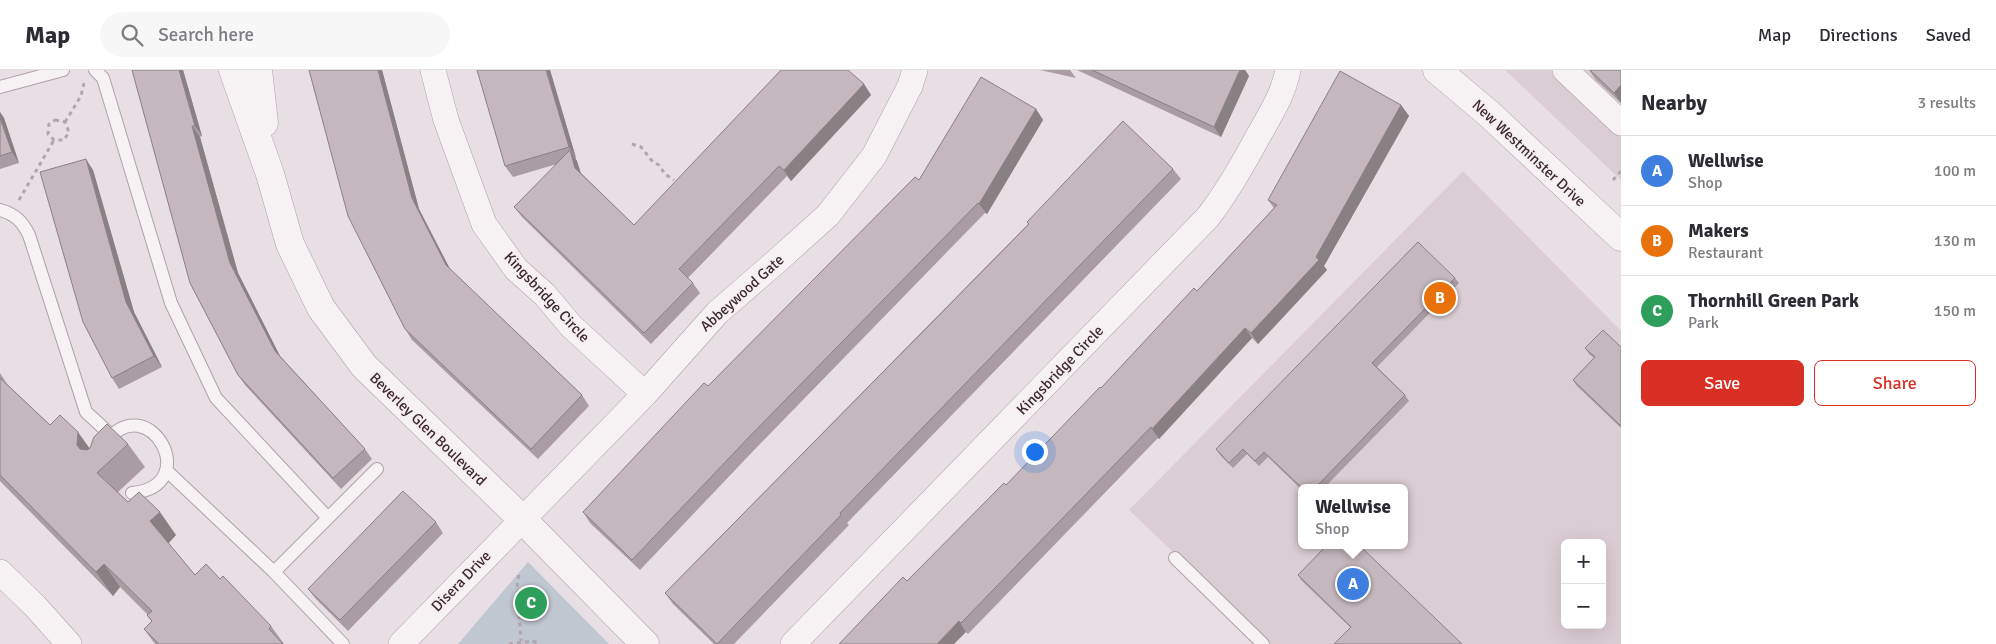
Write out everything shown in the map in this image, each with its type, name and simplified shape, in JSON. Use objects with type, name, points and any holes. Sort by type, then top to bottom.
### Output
[{"type":"street","name":"Beverley Glen Boulevard","points":[[233,70],[270,174],[290,244],[321,308],[364,366],[522,519],[645,644]]},
{"type":"street","name":"Beverley Glen Boulevard","points":[[258,70],[270,174]]},
{"type":"street","name":"Kingsbridge Circle","points":[[433,70],[446,120],[484,224],[516,269],[545,295],[571,326],[646,394]]},
{"type":"street","name":"Abbeywood Gate","points":[[522,519],[646,394],[716,312],[828,215],[874,156],[910,86],[915,70]]},
{"type":"street","name":"Kingsbridge Circle","points":[[794,644],[1208,218],[1230,186],[1275,105],[1284,88],[1288,70]]},
{"type":"street","name":"New Westminster Drive","points":[[1437,70],[1488,113],[1621,237]]},
{"type":"street","points":[[1565,70],[1621,123]]},
{"type":"street","name":"Disera Drive","points":[[401,644],[522,519]]},
{"type":"street","points":[[0,572],[70,644]]},
{"type":"lane","points":[[0,87],[63,70]]},
{"type":"lane","points":[[95,70],[103,78],[171,303],[216,398],[328,518]]},
{"type":"lane","points":[[5,212],[22,222],[29,235],[86,412],[111,435]]},
{"type":"lane","points":[[100,454],[104,444],[111,435],[120,429],[130,426],[152,431],[160,438],[165,448],[166,470],[153,487],[143,492],[132,493]]},
{"type":"lane","points":[[274,572],[377,469]]},
{"type":"lane","points":[[166,470],[274,572],[343,644]]},
{"type":"lane","points":[[1175,558],[1262,644]]},
{"type":"path","points":[[65,122],[80,96],[85,79]]},
{"type":"path","points":[[55,120],[65,122],[69,132],[64,140],[54,140],[48,134],[49,124],[55,120]]},
{"type":"path","points":[[5,212],[54,140]]},
{"type":"path","points":[[632,144],[641,147],[665,174],[674,180]]},
{"type":"path","points":[[1613,180],[1621,171]]},
{"type":"path","points":[[519,575],[517,584],[521,641]]},
{"type":"path","points":[[509,644],[521,641],[533,641],[540,644]]},
{"type":"shaded area","points":[[1505,70],[1621,70],[1621,180]]},
{"type":"shaded area","points":[[1463,171],[1621,331],[1621,644],[1269,644],[1129,510]]},
{"type":"shaded area","points":[[528,562],[609,644],[458,644]]},
{"type":"building","points":[[132,70],[179,70],[195,126],[192,126],[230,263],[275,351],[365,449],[333,478],[238,375],[190,283]]},
{"type":"building","points":[[309,70],[378,70],[412,198],[446,265],[582,395],[531,449],[405,329],[348,216]]},
{"type":"building","points":[[477,70],[546,70],[569,147],[505,166]]},
{"type":"building","points":[[781,70],[848,70],[864,84],[784,170],[779,166],[679,269],[693,283],[644,333],[514,207],[570,150],[575,168],[634,225]]},
{"type":"building","points":[[1092,70],[1240,70],[1214,127]]},
{"type":"building","points":[[1590,70],[1621,70],[1621,85],[1614,93]]},
{"type":"building","points":[[1340,71],[1401,105],[1316,257],[1319,260],[1251,333],[1245,328],[1152,429],[1151,427],[961,623],[959,621],[937,644],[839,644],[903,577],[907,581],[1004,483],[1006,485],[1101,388],[1194,288],[1197,291],[1277,205],[1268,200]]},
{"type":"building","points":[[981,77],[1036,109],[979,204],[751,435],[632,560],[583,512],[704,383],[708,386],[915,177],[919,180]]},
{"type":"building","points":[[0,118],[12,152],[0,156]]},
{"type":"building","points":[[1123,121],[1173,169],[840,513],[841,515],[717,644],[665,593],[1029,224],[1027,222]]},
{"type":"building","points":[[86,159],[126,302],[154,356],[112,378],[83,322],[40,172]]},
{"type":"building","points":[[1418,242],[1455,278],[1372,363],[1405,395],[1319,484],[1298,484],[1264,452],[1255,461],[1243,449],[1229,463],[1216,449]]},
{"type":"building","points":[[1603,330],[1621,347],[1621,426],[1573,380],[1595,357],[1585,348]]},
{"type":"building","points":[[0,378],[50,425],[60,415],[78,432],[77,445],[80,449],[87,450],[90,448],[94,437],[107,424],[128,444],[97,473],[128,502],[139,492],[160,512],[150,521],[195,575],[206,564],[220,579],[223,576],[271,626],[269,629],[283,644],[159,644],[144,629],[152,621],[147,615],[152,611],[104,564],[96,572],[0,475]]},
{"type":"building","points":[[403,491],[436,522],[340,620],[308,589]]},
{"type":"building","points":[[1323,549],[1363,549],[1462,644],[1334,644],[1351,627],[1298,575]]},
{"type":"place","name":"Makers","points":[[1440,298]]},
{"type":"place","name":"Wellwise","points":[[1353,584]]},
{"type":"place","name":"Thornhill Green Park","points":[[531,603]]}]
